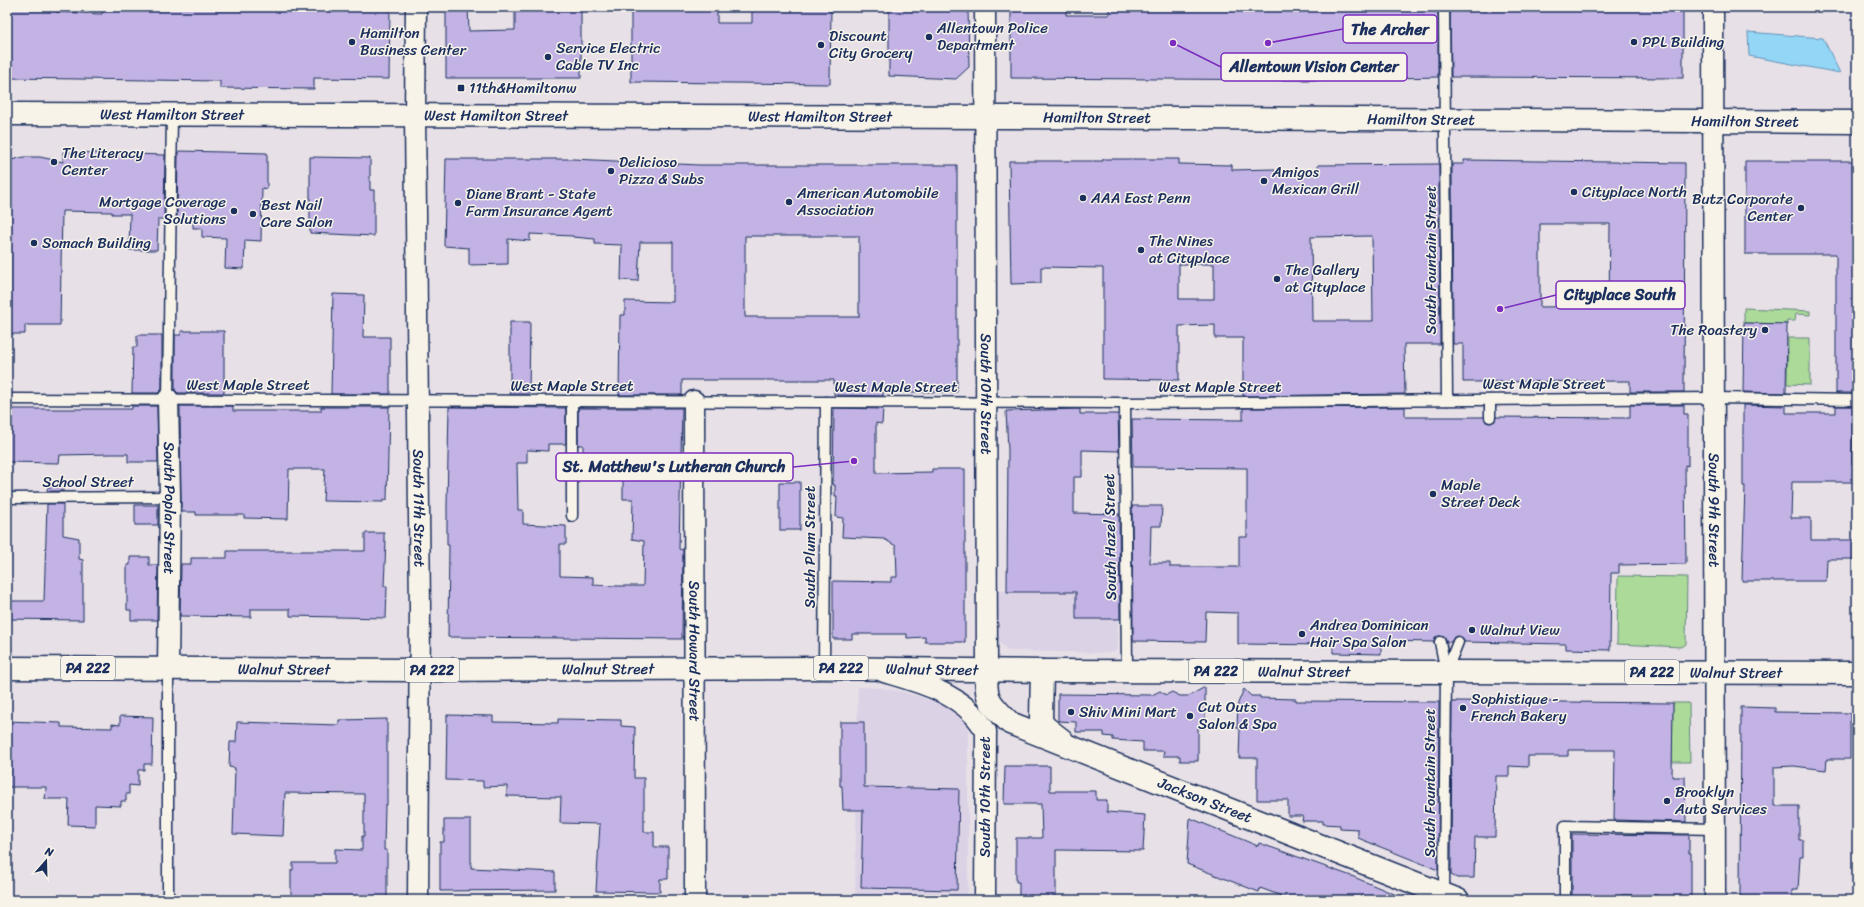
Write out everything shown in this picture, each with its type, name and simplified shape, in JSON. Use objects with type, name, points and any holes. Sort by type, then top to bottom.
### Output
[{"type":"main road","name":"West Hamilton Street","points":[[7,114],[986,117]]},
{"type":"main road","name":"Hamilton Street","points":[[986,117],[1857,122]]},
{"type":"main road","name":"Walnut Street","points":[[7,668],[419,670],[872,668],[1042,671],[1857,673]]},
{"type":"main road","name":"Jackson Street","points":[[987,670],[986,692],[991,704],[1010,723],[1453,898]]},
{"type":"main road","points":[[1042,671],[1041,719],[1044,726],[1072,748]]},
{"type":"street","name":"South 11th Street","points":[[416,7],[415,116],[420,603],[418,900]]},
{"type":"street","name":"South 10th Street","points":[[985,7],[987,670]]},
{"type":"street","name":"South 9th Street","points":[[1714,7],[1715,900]]},
{"type":"street","name":"South Poplar Street","points":[[168,400],[170,497],[168,669]]},
{"type":"street","name":"South Howard Street","points":[[694,401],[695,900]]},
{"type":"street","name":"South 10th Street","points":[[872,668],[927,685],[951,697],[973,713],[986,731],[985,900]]},
{"type":"street","points":[[986,731],[999,723],[1010,723]]},
{"type":"lane","name":"South Fountain Street","points":[[1444,7],[1446,400]]},
{"type":"lane","name":"South Poplar Street","points":[[168,400],[172,115]]},
{"type":"lane","name":"West Maple Street","points":[[7,399],[1125,403],[1714,398],[1857,400]]},
{"type":"lane","points":[[1490,400],[1490,417]]},
{"type":"lane","points":[[572,401],[572,516]]},
{"type":"lane","name":"South Plum Street","points":[[824,668],[826,402]]},
{"type":"lane","name":"South Hazel Street","points":[[1125,403],[1127,671]]},
{"type":"lane","name":"School Street","points":[[7,498],[170,497]]},
{"type":"lane","points":[[1440,642],[1446,672]]},
{"type":"lane","points":[[1446,672],[1458,642]]},
{"type":"lane","name":"South Poplar Street","points":[[168,669],[168,900]]},
{"type":"lane","name":"South Fountain Street","points":[[1446,672],[1453,898]]},
{"type":"lane","points":[[1565,900],[1565,826],[1715,829]]},
{"type":"shaded area","points":[[997,591],[1118,591],[1117,650],[1107,653],[1008,651],[998,641]]},
{"type":"shaded area","points":[[858,687],[881,688],[904,692],[927,699],[945,705],[966,720],[968,727],[968,889],[967,896],[964,900],[855,900]]},
{"type":"green space","points":[[1744,308],[1810,311],[1810,315],[1796,314],[1795,321],[1787,321],[1787,324],[1744,323]]},
{"type":"green space","points":[[1786,338],[1810,338],[1810,385],[1787,384],[1788,340]]},
{"type":"green space","points":[[1618,576],[1687,577],[1686,644],[1682,647],[1617,644]]},
{"type":"green space","points":[[1673,703],[1689,703],[1690,762],[1672,762]]},
{"type":"water","points":[[1748,32],[1823,38],[1840,73],[1749,56]]},
{"type":"building","points":[[7,7],[57,7],[56,12],[102,14],[102,11],[115,11],[115,7],[390,7],[389,79],[314,78],[314,89],[220,88],[220,81],[7,78]]},
{"type":"building","points":[[446,7],[468,7],[469,31],[515,30],[515,7],[581,7],[581,78],[446,78]]},
{"type":"building","points":[[631,7],[717,7],[717,23],[752,23],[752,7],[831,7],[830,84],[631,82]]},
{"type":"building","name":"Allentown Police Department","points":[[889,7],[968,7],[969,67],[956,79],[889,76]]},
{"type":"building","points":[[1011,7],[1066,7],[1066,15],[1109,15],[1109,7],[1438,7],[1438,77],[1313,80],[1011,78]]},
{"type":"building","points":[[1450,7],[1683,7],[1683,78],[1451,77]]},
{"type":"building","points":[[179,151],[267,153],[267,189],[262,188],[261,241],[245,240],[244,269],[225,268],[226,238],[202,237],[202,228],[193,228],[193,219],[177,219]]},
{"type":"building","points":[[63,152],[165,155],[164,219],[158,219],[157,250],[129,250],[130,214],[112,214],[112,212],[62,211],[60,325],[25,325],[25,334],[7,334],[7,161],[24,157],[40,157],[63,162]]},
{"type":"building","points":[[310,157],[370,158],[370,190],[374,190],[374,236],[310,233]]},
{"type":"building","points":[[446,159],[573,159],[699,165],[957,165],[957,392],[883,392],[883,396],[834,395],[834,380],[682,380],[682,395],[619,395],[620,315],[625,315],[625,301],[673,302],[673,242],[640,242],[638,281],[621,280],[622,245],[595,244],[595,239],[573,236],[530,234],[530,241],[508,239],[508,264],[469,265],[469,248],[444,246]],"holes":[[[745,236],[859,236],[859,317],[745,317]]]},
{"type":"building","points":[[1103,159],[1179,159],[1179,164],[1232,165],[1232,170],[1274,169],[1275,174],[1318,174],[1318,165],[1439,164],[1440,344],[1404,344],[1405,394],[1243,396],[1243,338],[1215,338],[1215,325],[1179,326],[1179,380],[1103,379],[1103,268],[1041,267],[1041,283],[1011,284],[1009,161],[1103,161]],"holes":[[[1372,236],[1373,321],[1312,321],[1311,237]],[[1179,264],[1214,264],[1214,299],[1179,299]]]},
{"type":"building","points":[[1464,160],[1685,163],[1684,392],[1630,392],[1630,381],[1463,382],[1463,344],[1453,344],[1452,164],[1464,164]],"holes":[[[1540,224],[1610,224],[1609,306],[1540,307]]]},
{"type":"building","name":"Butz Corporate Center","points":[[1745,161],[1857,161],[1857,383],[1854,383],[1853,393],[1836,393],[1836,254],[1745,254]]},
{"type":"building","points":[[333,294],[364,295],[363,337],[390,337],[390,394],[331,394]]},
{"type":"building","points":[[510,322],[530,322],[529,394],[510,394]]},
{"type":"building","points":[[1744,323],[1787,324],[1786,393],[1743,392]]},
{"type":"building","points":[[181,331],[224,331],[224,393],[178,393],[175,390],[175,335],[181,335]]},
{"type":"building","points":[[137,335],[162,335],[162,390],[158,393],[132,393],[133,347],[137,347]]},
{"type":"building","points":[[1630,405],[1684,405],[1684,414],[1688,414],[1688,466],[1685,465],[1686,564],[1619,565],[1619,573],[1611,573],[1610,650],[1566,649],[1566,644],[1464,642],[1463,638],[1457,636],[1454,637],[1451,642],[1447,642],[1445,637],[1439,636],[1435,637],[1434,642],[1381,641],[1381,654],[1333,653],[1333,645],[1238,644],[1238,613],[1206,612],[1205,642],[1133,641],[1132,506],[1162,506],[1161,526],[1151,526],[1150,563],[1170,563],[1170,567],[1239,567],[1239,537],[1247,537],[1247,468],[1133,467],[1132,419],[1243,420],[1243,408],[1405,407],[1405,417],[1484,417],[1486,422],[1490,423],[1495,421],[1496,417],[1630,418]]},
{"type":"building","points":[[1743,405],[1786,406],[1786,413],[1836,413],[1836,406],[1853,406],[1852,464],[1856,464],[1856,482],[1792,482],[1791,518],[1811,518],[1811,540],[1856,540],[1856,559],[1827,559],[1826,581],[1742,581],[1745,486],[1743,486]]},
{"type":"building","points":[[132,406],[157,406],[158,462],[128,462],[128,454],[111,454],[60,455],[59,463],[7,462],[7,409],[132,409]]},
{"type":"building","points":[[180,406],[233,406],[233,411],[321,411],[321,407],[389,407],[387,500],[383,499],[383,502],[323,501],[325,469],[289,469],[288,519],[244,518],[244,515],[196,515],[196,512],[181,512]]},
{"type":"building","points":[[449,407],[566,408],[566,444],[548,444],[548,451],[527,450],[527,463],[517,463],[518,510],[523,510],[523,524],[566,526],[566,544],[560,544],[560,576],[593,577],[593,585],[617,586],[643,586],[644,541],[632,539],[633,499],[623,499],[623,457],[583,457],[583,445],[578,445],[578,408],[682,408],[679,549],[683,550],[682,639],[448,637],[449,545],[447,545],[447,505]]},
{"type":"building","points":[[834,408],[883,409],[882,424],[876,423],[876,473],[932,472],[932,469],[965,469],[965,642],[925,642],[925,637],[907,638],[907,634],[852,634],[852,639],[833,639],[833,581],[891,582],[891,577],[897,577],[896,546],[884,539],[842,537],[843,518],[836,517],[837,496],[835,496],[835,485],[833,485]]},
{"type":"building","points":[[1080,409],[1080,414],[1118,414],[1119,451],[1082,450],[1082,477],[1074,477],[1074,513],[1119,514],[1120,619],[1076,619],[1076,592],[1007,592],[1008,450],[1006,411]]},
{"type":"building","points":[[780,482],[800,482],[800,530],[780,530]]},
{"type":"building","points":[[48,487],[63,487],[63,491],[47,491]]},
{"type":"building","points":[[47,504],[63,504],[63,535],[79,538],[79,559],[83,560],[83,620],[7,619],[7,601],[44,601]]},
{"type":"building","points":[[135,505],[158,505],[158,525],[135,525]]},
{"type":"building","points":[[365,533],[384,533],[384,541],[386,541],[384,586],[387,586],[386,618],[290,616],[290,609],[251,609],[251,617],[180,616],[181,564],[191,564],[191,558],[227,558],[227,551],[365,551]]},
{"type":"building","points":[[130,557],[149,557],[149,565],[158,565],[157,620],[131,620],[131,610],[127,610],[127,565],[130,565]]},
{"type":"building","points":[[1205,687],[1205,728],[1198,728],[1198,761],[1180,761],[1180,756],[1163,756],[1164,751],[1143,751],[1143,742],[1113,740],[1113,737],[1104,736],[1104,732],[1076,732],[1076,722],[1058,721],[1058,694],[1152,695],[1160,691],[1166,695],[1172,692],[1180,696],[1189,696]]},
{"type":"building","points":[[1244,689],[1251,696],[1260,696],[1260,698],[1296,699],[1296,701],[1439,702],[1438,870],[1358,838],[1358,829],[1340,828],[1340,825],[1323,824],[1323,821],[1302,821],[1303,816],[1288,816],[1288,800],[1257,800],[1257,758],[1239,758],[1240,728],[1237,728],[1238,703]]},
{"type":"building","points":[[1452,702],[1673,703],[1672,777],[1685,777],[1686,822],[1614,820],[1615,750],[1568,750],[1568,756],[1528,756],[1528,767],[1509,766],[1509,776],[1496,776],[1495,837],[1475,837],[1474,878],[1457,878],[1451,875]]},
{"type":"building","points":[[1741,707],[1775,708],[1775,712],[1850,713],[1850,759],[1827,759],[1826,770],[1794,766],[1774,767],[1774,806],[1799,806],[1799,840],[1803,840],[1803,857],[1800,857],[1798,890],[1792,890],[1792,900],[1740,900]]},
{"type":"building","points":[[447,715],[493,716],[493,722],[558,723],[558,719],[621,720],[621,726],[635,727],[634,778],[644,778],[644,832],[654,832],[654,847],[668,847],[668,879],[660,879],[660,892],[596,891],[600,824],[560,823],[561,797],[507,796],[507,786],[483,787],[483,781],[446,780]]},
{"type":"building","points":[[120,716],[153,717],[152,764],[144,764],[144,770],[138,770],[138,786],[129,785],[129,794],[126,794],[126,801],[121,801],[121,806],[95,805],[95,826],[68,825],[69,799],[45,799],[46,787],[7,787],[7,721],[61,723],[61,727],[112,728],[112,724],[120,725]]},
{"type":"building","points":[[387,719],[387,805],[385,805],[384,850],[387,850],[387,900],[291,900],[291,870],[293,870],[293,863],[335,863],[335,849],[362,850],[362,836],[364,836],[364,794],[285,793],[283,836],[233,834],[235,768],[229,767],[230,742],[236,742],[237,722],[339,725],[339,720]]},
{"type":"building","points":[[840,722],[864,722],[864,787],[959,789],[957,890],[861,888],[863,810],[843,810],[842,786],[840,786]]},
{"type":"building","points":[[1005,766],[1050,766],[1050,791],[1096,791],[1096,800],[1107,800],[1107,812],[1145,815],[1143,851],[1056,850],[1056,900],[1019,900],[1019,882],[1016,882],[1016,838],[1042,838],[1041,804],[1004,804]]},
{"type":"building","points":[[1190,818],[1258,846],[1259,843],[1354,877],[1408,900],[1293,900],[1260,888],[1259,892],[1187,864]]},
{"type":"building","points":[[444,820],[471,820],[471,868],[555,872],[555,890],[440,891],[440,842],[444,842]]},
{"type":"building","points":[[1572,834],[1689,835],[1689,853],[1691,853],[1691,899],[1658,899],[1658,895],[1621,895],[1621,900],[1572,900]]},
{"type":"place","name":"Allentown Police Department","points":[[929,37]]},
{"type":"place","name":"Hamilton Business Center","points":[[352,42]]},
{"type":"place","name":"PPL Building","points":[[1634,42]]},
{"type":"place","name":"Allentown Vision Center","points":[[1173,43]]},
{"type":"place","name":"The Archer","points":[[1268,43]]},
{"type":"place","name":"Discount City Grocery","points":[[821,45]]},
{"type":"place","name":"Service Electric Cable TV Inc","points":[[548,57]]},
{"type":"place","name":"11th&Hamiltonw","points":[[461,88]]},
{"type":"place","name":"The Literacy Center","points":[[54,162]]},
{"type":"place","name":"Delicioso Pizza & Subs","points":[[611,171]]},
{"type":"place","name":"Amigos Mexican Grill","points":[[1264,181]]},
{"type":"place","name":"Cityplace North","points":[[1574,192]]},
{"type":"place","name":"AAA East Penn","points":[[1083,198]]},
{"type":"place","name":"American Automobile Association","points":[[789,202]]},
{"type":"place","name":"Diane Brant - State Farm Insurance Agent","points":[[458,203]]},
{"type":"place","name":"Butz Corporate Center","points":[[1801,208]]},
{"type":"place","name":"Mortgage Coverage Solutions","points":[[234,211]]},
{"type":"place","name":"Best Nail Care Salon","points":[[253,214]]},
{"type":"place","name":"Somach Building","points":[[34,243]]},
{"type":"place","name":"The Nines at Cityplace","points":[[1141,250]]},
{"type":"place","name":"The Gallery at Cityplace","points":[[1277,279]]},
{"type":"place","name":"Cityplace South","points":[[1500,309]]},
{"type":"place","name":"The Roastery","points":[[1765,330]]},
{"type":"place","name":"St. Matthew's Lutheran Church","points":[[854,461]]},
{"type":"place","name":"Maple Street Deck","points":[[1433,494]]},
{"type":"place","name":"Walnut View","points":[[1472,630]]},
{"type":"place","name":"Andrea Dominican Hair Spa Salon","points":[[1302,634]]},
{"type":"place","name":"Sophistique - French Bakery","points":[[1463,708]]},
{"type":"place","name":"Shiv Mini Mart","points":[[1071,712]]},
{"type":"place","name":"Cut Outs Salon & Spa","points":[[1190,716]]},
{"type":"place","name":"Brooklyn Auto Services","points":[[1667,801]]}]
